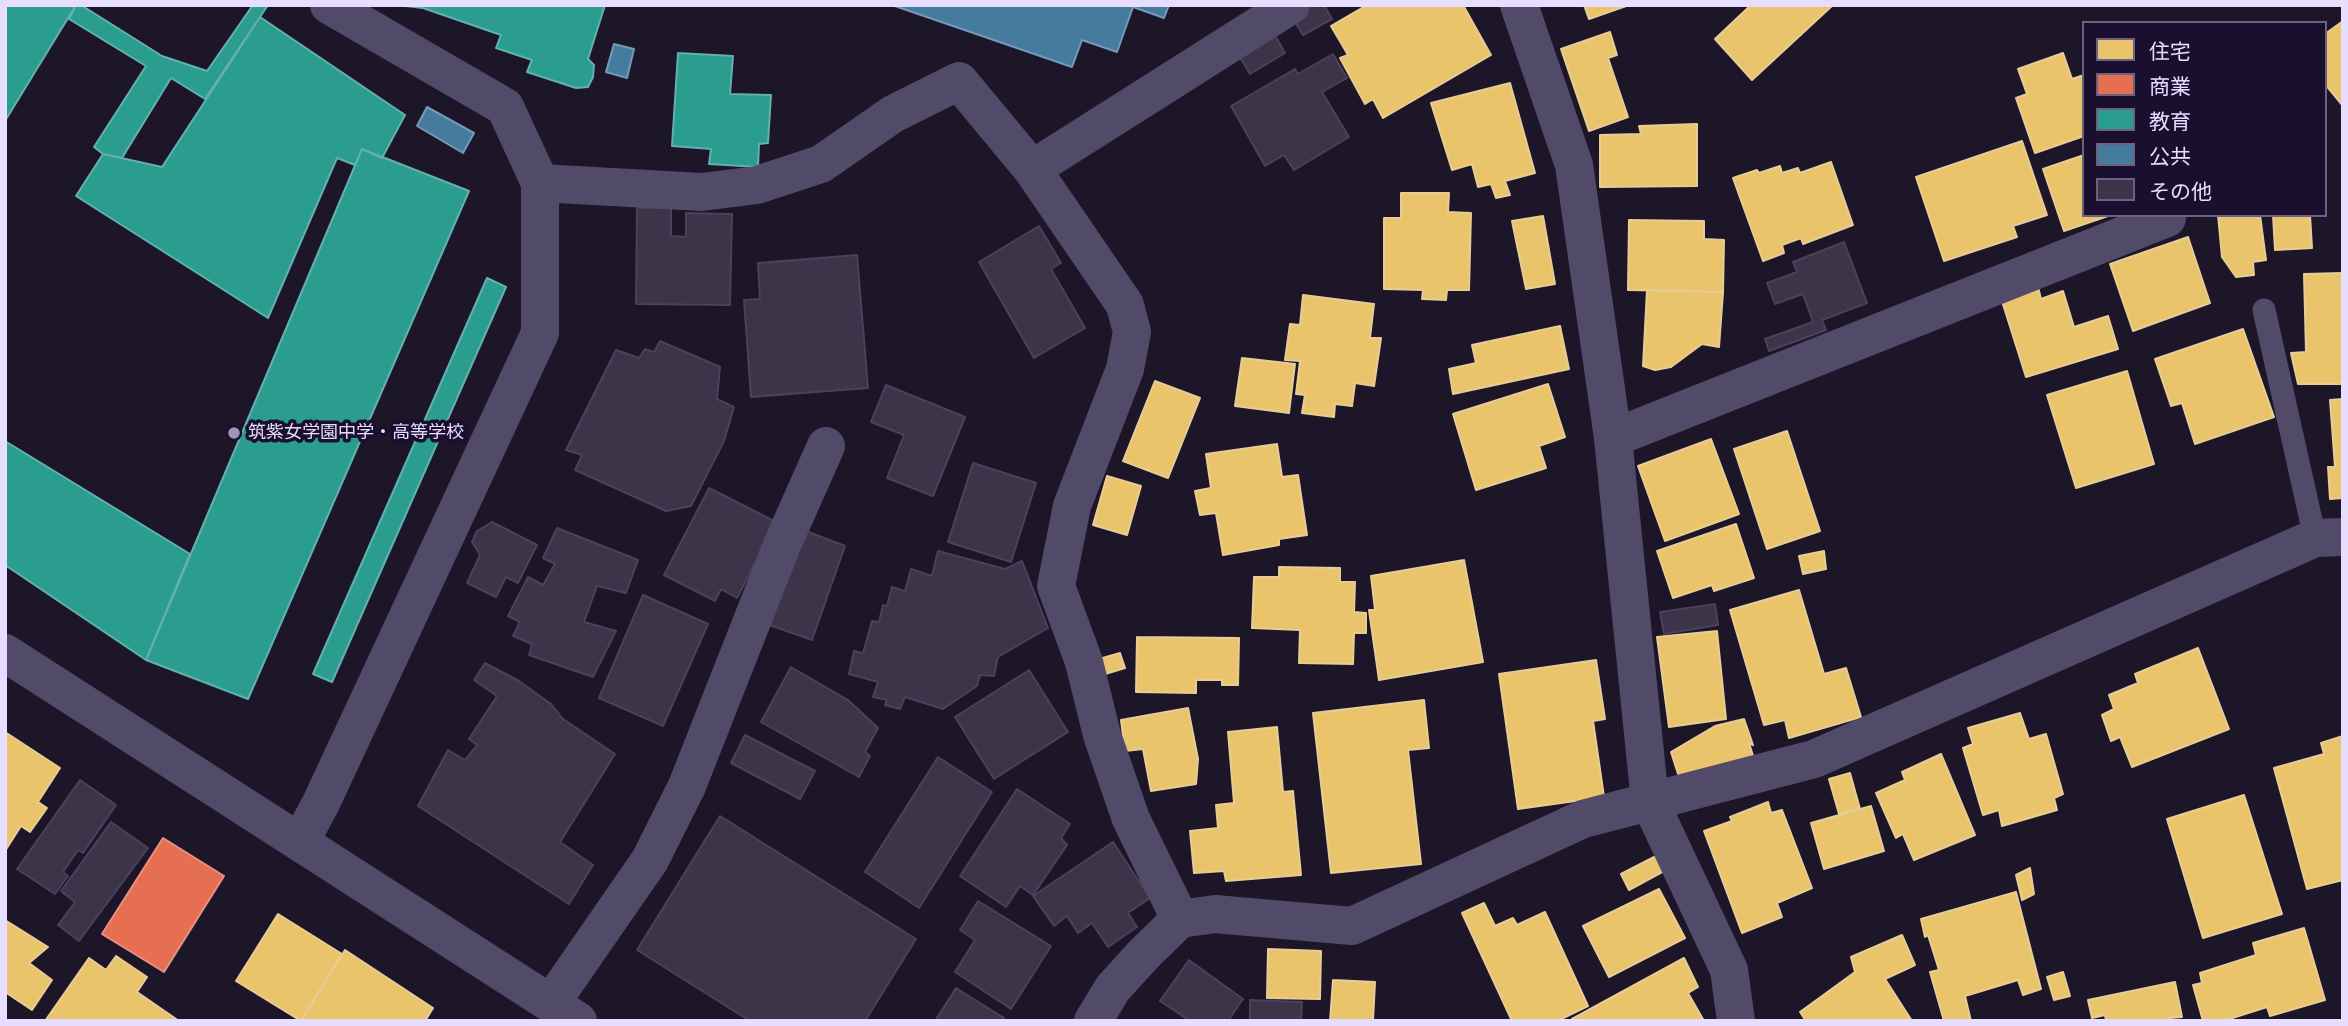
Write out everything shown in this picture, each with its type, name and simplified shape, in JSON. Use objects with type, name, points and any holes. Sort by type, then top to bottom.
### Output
[{"type":"street","points":[[300,842],[540,333],[540,183],[505,107],[329,5]]},
{"type":"street","points":[[1032,169],[1291,5]]},
{"type":"street","points":[[1519,5],[1574,165],[1613,438],[1650,802],[1729,970],[1735,1021]]},
{"type":"street","points":[[540,183],[702,192],[757,185],[821,164],[892,114],[959,81],[1032,169],[1125,304],[1132,332],[1125,369],[1072,506],[1056,586],[1084,662],[1102,736],[1131,819],[1180,919]]},
{"type":"street","points":[[1613,438],[2167,218]]},
{"type":"street","points":[[5,653],[564,1012],[650,860],[687,786],[782,545],[826,446]]},
{"type":"street","points":[[1093,1021],[1113,988],[1180,919],[1215,914],[1352,926],[1583,819],[1814,759],[2329,538]]},
{"type":"lane","points":[[2264,310],[2329,538]]},
{"type":"building: 住宅","points":[[1367,5],[1463,5],[1491,55],[1383,118],[1373,99],[1365,104],[1340,58],[1348,55],[1331,26]]},
{"type":"building: 住宅","points":[[1584,5],[1629,5],[1589,19]]},
{"type":"building: 住宅","points":[[1751,5],[1833,5],[1752,80],[1715,39]]},
{"type":"building: 住宅","points":[[2343,21],[2343,106],[2327,86],[2327,33]]},
{"type":"building: 住宅","points":[[1610,32],[1617,55],[1608,58],[1628,117],[1589,131],[1561,49]]},
{"type":"building: 住宅","points":[[2063,53],[2072,79],[2082,76],[2082,137],[2035,153],[2016,98],[2027,94],[2018,69]]},
{"type":"building: 住宅","points":[[1510,83],[1535,173],[1505,181],[1510,195],[1496,198],[1491,184],[1478,187],[1472,164],[1452,170],[1431,103]]},
{"type":"building: 住宅","points":[[1697,124],[1697,186],[1600,187],[1600,135],[1641,134],[1639,126]]},
{"type":"building: 住宅","points":[[2022,141],[2047,215],[2013,226],[2017,237],[1944,261],[1916,177]]},
{"type":"building: 住宅","points":[[2082,156],[2082,217],[2105,217],[2064,231],[2043,169]]},
{"type":"building: 住宅","points":[[1831,162],[1853,225],[1803,244],[1801,238],[1782,245],[1784,253],[1763,261],[1733,178],[1780,166],[1782,173],[1798,168],[1800,173]]},
{"type":"building: 住宅","points":[[1401,193],[1449,193],[1448,212],[1471,213],[1469,290],[1447,290],[1446,300],[1422,299],[1423,290],[1384,289],[1384,218],[1401,218]]},
{"type":"building: 住宅","points":[[1543,216],[1555,284],[1526,289],[1512,221]]},
{"type":"building: 住宅","points":[[2218,217],[2260,217],[2266,260],[2253,262],[2254,275],[2236,277],[2222,257]]},
{"type":"building: 住宅","points":[[2273,217],[2310,217],[2312,248],[2275,250]]},
{"type":"building: 住宅","points":[[1629,220],[1704,221],[1704,239],[1724,240],[1723,292],[1628,290]]},
{"type":"building: 住宅","points":[[2188,237],[2210,303],[2133,331],[2110,264]]},
{"type":"building: 住宅","points":[[2343,273],[2343,384],[2298,384],[2291,353],[2306,352],[2304,274]]},
{"type":"building: 住宅","points":[[2038,287],[2041,299],[2063,291],[2074,327],[2108,316],[2118,349],[2026,377],[2001,298]]},
{"type":"building: 住宅","points":[[1647,290],[1723,292],[1719,347],[1702,344],[1671,367],[1655,370],[1643,366]]},
{"type":"building: 住宅","points":[[1303,295],[1374,304],[1370,338],[1381,338],[1374,386],[1355,383],[1352,406],[1335,404],[1334,417],[1302,413],[1305,395],[1296,394],[1300,361],[1285,360],[1290,324],[1300,325]]},
{"type":"building: 住宅","points":[[1560,326],[1569,369],[1453,394],[1449,369],[1476,363],[1472,345]]},
{"type":"building: 住宅","points":[[2243,329],[2274,417],[2195,444],[2182,403],[2171,406],[2155,359]]},
{"type":"building: 住宅","points":[[1242,358],[1295,364],[1289,413],[1235,406]]},
{"type":"building: 住宅","points":[[2127,371],[2154,464],[2076,488],[2047,395]]},
{"type":"building: 住宅","points":[[1155,381],[1200,398],[1168,478],[1123,461]]},
{"type":"building: 住宅","points":[[1548,384],[1565,437],[1539,446],[1546,468],[1476,490],[1453,414]]},
{"type":"building: 住宅","points":[[2343,399],[2343,498],[2330,499],[2328,467],[2335,467],[2330,400]]},
{"type":"building: 住宅","points":[[1787,431],[1820,531],[1767,549],[1734,449]]},
{"type":"building: 住宅","points":[[1711,439],[1739,514],[1665,541],[1638,466]]},
{"type":"building: 住宅","points":[[1277,444],[1282,477],[1298,475],[1307,535],[1279,539],[1279,545],[1223,555],[1216,513],[1200,515],[1195,491],[1211,488],[1206,454]]},
{"type":"building: 住宅","points":[[1107,476],[1141,486],[1127,535],[1093,525]]},
{"type":"building: 住宅","points":[[1736,524],[1754,578],[1714,591],[1712,585],[1673,598],[1657,551]]},
{"type":"building: 住宅","points":[[1824,551],[1826,569],[1803,574],[1799,556]]},
{"type":"building: 住宅","points":[[1464,560],[1483,662],[1379,680],[1369,610],[1375,610],[1371,576]]},
{"type":"building: 住宅","points":[[1279,567],[1340,568],[1340,582],[1355,582],[1354,612],[1366,613],[1366,633],[1354,633],[1353,664],[1299,663],[1300,630],[1252,628],[1254,577],[1279,577]]},
{"type":"building: 住宅","points":[[1799,590],[1824,674],[1846,668],[1861,717],[1789,738],[1785,720],[1764,725],[1730,610]]},
{"type":"building: 住宅","points":[[1717,631],[1726,719],[1669,727],[1657,637]]},
{"type":"building: 住宅","points":[[1137,637],[1239,638],[1238,685],[1222,685],[1222,680],[1196,680],[1196,693],[1136,692]]},
{"type":"building: 住宅","points":[[2198,648],[2229,729],[2132,767],[2120,737],[2111,741],[2102,715],[2114,709],[2109,695],[2138,683],[2135,674]]},
{"type":"building: 住宅","points":[[1120,653],[1125,668],[1102,675],[1099,659]]},
{"type":"building: 住宅","points":[[1596,660],[1605,719],[1593,721],[1604,797],[1518,809],[1499,674]]},
{"type":"building: 住宅","points":[[1424,700],[1429,748],[1408,750],[1421,864],[1331,873],[1313,713]]},
{"type":"building: 住宅","points":[[1188,708],[1198,759],[1196,784],[1151,791],[1143,749],[1125,751],[1121,720]]},
{"type":"building: 住宅","points":[[2020,713],[2029,739],[2046,734],[2063,794],[2054,798],[2057,810],[2002,826],[1999,810],[1983,815],[1963,748],[1973,744],[1968,728]]},
{"type":"building: 住宅","points":[[1744,719],[1753,745],[1749,743],[1755,762],[1680,780],[1671,752],[1715,726]]},
{"type":"building: 住宅","points":[[1277,727],[1283,792],[1293,791],[1301,875],[1226,881],[1224,871],[1194,873],[1190,831],[1218,828],[1216,805],[1234,803],[1228,732]]},
{"type":"building: 住宅","points":[[5,732],[60,768],[38,802],[47,808],[30,832],[21,826],[5,851]]},
{"type":"building: 住宅","points":[[2343,736],[2343,880],[2307,889],[2274,768],[2324,754],[2321,743]]},
{"type":"building: 住宅","points":[[1941,754],[1975,835],[1914,860],[1903,834],[1896,838],[1876,793],[1905,780],[1902,772]]},
{"type":"building: 住宅","points":[[1850,773],[1860,809],[1839,814],[1829,779]]},
{"type":"building: 住宅","points":[[2244,795],[2282,914],[2203,938],[2167,819]]},
{"type":"building: 住宅","points":[[1768,802],[1771,813],[1782,810],[1812,888],[1777,903],[1782,917],[1742,933],[1704,831],[1732,821],[1730,817]]},
{"type":"building: 住宅","points":[[1871,806],[1884,851],[1824,869],[1811,823]]},
{"type":"building: 住宅","points":[[1656,856],[1664,871],[1629,890],[1621,874]]},
{"type":"building: 住宅","points":[[2030,868],[2034,894],[2022,900],[2016,875]]},
{"type":"building: 住宅","points":[[1659,889],[1685,938],[1609,977],[1583,926]]},
{"type":"building: 住宅","points":[[2016,892],[2041,989],[2023,995],[2018,980],[1965,996],[1971,1021],[1944,1021],[1930,972],[1939,970],[1928,935],[1925,937],[1921,919]]},
{"type":"building: 住宅","points":[[1484,903],[1495,926],[1513,918],[1517,925],[1545,912],[1588,1006],[1557,1021],[1512,1021],[1462,913]]},
{"type":"building: 住宅","points":[[278,914],[342,954],[301,1021],[236,981]]},
{"type":"building: 住宅","points":[[5,920],[48,947],[29,963],[52,980],[32,1010],[5,992]]},
{"type":"building: 住宅","points":[[2304,928],[2325,1000],[2270,1016],[2267,1007],[2223,1021],[2203,1021],[2193,985],[2202,983],[2200,973],[2256,955],[2253,943]]},
{"type":"building: 住宅","points":[[1902,935],[1915,965],[1885,979],[1912,1021],[1806,1021],[1800,1012],[1855,972],[1851,957]]},
{"type":"building: 住宅","points":[[1268,949],[1321,951],[1320,999],[1267,998]]},
{"type":"building: 住宅","points":[[345,950],[433,1008],[425,1021],[301,1021]]},
{"type":"building: 住宅","points":[[116,956],[147,977],[137,992],[179,1021],[45,1021],[89,958],[106,970]]},
{"type":"building: 住宅","points":[[1684,958],[1698,987],[1688,993],[1704,1021],[1573,1021],[1572,1019]]},
{"type":"building: 住宅","points":[[2063,972],[2070,996],[2054,1000],[2047,977]]},
{"type":"building: 住宅","points":[[1333,980],[1375,982],[1373,1021],[1330,1021]]},
{"type":"building: 住宅","points":[[2175,982],[2182,1017],[2170,1018],[2171,1021],[2106,1021],[2105,1015],[2092,1018],[2088,1000]]},
{"type":"building: 商業","points":[[163,838],[224,876],[164,972],[102,934]]},
{"type":"building: 教育","points":[[5,5],[76,5],[5,121]]},
{"type":"building: 教育","points":[[76,5],[81,5],[162,56],[207,71],[253,5],[268,5],[205,99],[171,78],[122,158],[103,154],[94,147],[146,66],[69,19]]},
{"type":"building: 教育","points":[[397,5],[605,5],[588,59],[594,65],[593,77],[588,87],[576,88],[527,72],[532,60],[496,48],[501,35],[423,8]]},
{"type":"building: 教育","points":[[260,17],[405,115],[382,158],[362,149],[355,165],[337,158],[268,318],[76,196],[103,154],[162,167]]},
{"type":"building: 教育","points":[[678,53],[733,56],[730,94],[771,95],[768,143],[759,144],[758,167],[709,164],[711,149],[672,146]]},
{"type":"building: 教育","points":[[362,149],[469,191],[248,699],[146,660]]},
{"type":"building: 教育","points":[[487,278],[506,287],[332,682],[313,674]]},
{"type":"building: 教育","points":[[5,441],[190,554],[146,660],[5,565]]},
{"type":"building: 公共","points":[[892,5],[1169,5],[1164,18],[1133,7],[1117,52],[1082,40],[1072,67]]},
{"type":"building: 公共","points":[[614,44],[634,49],[627,78],[606,72]]},
{"type":"building: 公共","points":[[427,107],[474,133],[463,153],[417,126]]},
{"type":"building: その他","points":[[1313,5],[1324,5],[1332,19],[1303,35],[1292,17]]},
{"type":"building: その他","points":[[1273,32],[1285,53],[1250,74],[1238,54]]},
{"type":"building: その他","points":[[1333,54],[1347,78],[1322,92],[1349,137],[1294,170],[1284,155],[1265,166],[1231,106],[1295,69],[1298,74]]},
{"type":"building: その他","points":[[637,208],[671,208],[671,236],[686,237],[686,213],[732,214],[730,305],[636,304]]},
{"type":"building: その他","points":[[1039,226],[1061,263],[1051,269],[1085,328],[1034,358],[979,262]]},
{"type":"building: その他","points":[[1844,242],[1867,303],[1822,320],[1826,330],[1769,351],[1765,339],[1813,322],[1803,294],[1775,304],[1767,283],[1797,272],[1793,262]]},
{"type":"building: その他","points":[[857,255],[868,388],[751,397],[744,300],[760,299],[758,263]]},
{"type":"building: その他","points":[[660,341],[720,367],[717,399],[734,407],[724,441],[691,506],[666,511],[575,470],[582,455],[566,450],[616,350],[639,358],[645,349],[654,352]]},
{"type":"building: その他","points":[[886,385],[965,417],[933,496],[887,478],[904,435],[871,422]]},
{"type":"building: その他","points":[[973,463],[1036,483],[1011,562],[948,542]]},
{"type":"building: その他","points":[[709,488],[776,522],[737,598],[721,589],[715,601],[664,575]]},
{"type":"building: その他","points":[[492,522],[537,545],[518,583],[506,577],[496,597],[467,583],[480,555],[472,542],[477,531]]},
{"type":"building: その他","points":[[557,528],[638,560],[626,593],[597,586],[584,622],[616,631],[593,677],[529,655],[532,644],[513,636],[520,622],[508,616],[528,577],[543,585],[555,564],[543,558]]},
{"type":"building: その他","points":[[806,531],[845,546],[812,640],[758,621]]},
{"type":"building: その他","points":[[938,551],[1005,569],[1022,561],[1048,628],[998,657],[994,676],[980,675],[977,686],[943,709],[905,697],[900,709],[885,705],[887,700],[873,697],[878,682],[849,674],[854,651],[863,653],[872,621],[879,622],[883,605],[887,606],[892,587],[905,591],[911,569],[932,576]]},
{"type":"building: その他","points":[[643,595],[708,624],[663,726],[599,698]]},
{"type":"building: その他","points":[[1715,604],[1718,625],[1664,634],[1660,612]]},
{"type":"building: その他","points":[[485,663],[519,681],[551,704],[563,719],[615,754],[560,842],[593,865],[569,904],[418,806],[448,750],[465,760],[477,745],[469,739],[497,696],[474,680]]},
{"type":"building: その他","points":[[791,667],[848,700],[878,728],[865,752],[870,756],[859,777],[761,722]]},
{"type":"building: その他","points":[[1029,670],[1068,732],[994,779],[955,717]]},
{"type":"building: その他","points":[[745,735],[815,771],[800,799],[731,763]]},
{"type":"building: その他","points":[[938,757],[992,792],[919,908],[865,872]]},
{"type":"building: その他","points":[[80,780],[116,805],[83,853],[78,850],[63,872],[68,876],[55,894],[17,869]]},
{"type":"building: その他","points":[[1017,789],[1070,824],[1061,838],[1067,845],[1033,895],[1020,886],[1006,907],[960,876]]},
{"type":"building: その他","points":[[720,816],[916,939],[865,1021],[750,1021],[637,950]]},
{"type":"building: その他","points":[[111,822],[148,848],[79,941],[58,925],[75,902],[61,891]]},
{"type":"building: その他","points":[[1113,842],[1150,898],[1128,913],[1137,927],[1108,947],[1092,923],[1078,933],[1067,916],[1054,926],[1033,896]]},
{"type":"building: その他","points":[[978,901],[1051,946],[1011,1009],[955,972],[975,940],[960,930]]},
{"type":"building: その他","points":[[1189,960],[1243,999],[1228,1021],[1190,1021],[1160,1001]]},
{"type":"building: その他","points":[[956,988],[1004,1018],[1003,1021],[935,1021]]},
{"type":"building: その他","points":[[1250,1000],[1302,1002],[1301,1021],[1250,1021]]},
{"type":"place","name":"筑紫女学園中学・高等学校","points":[[234,433]]}]
